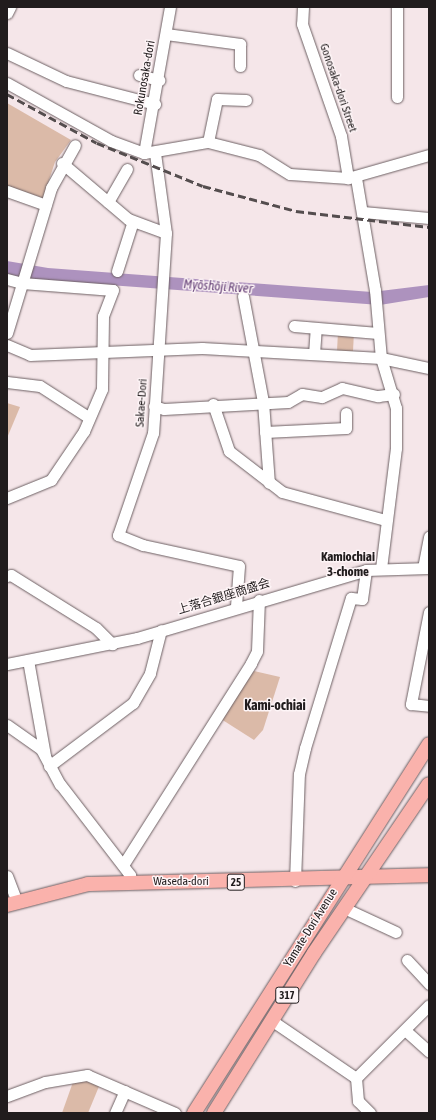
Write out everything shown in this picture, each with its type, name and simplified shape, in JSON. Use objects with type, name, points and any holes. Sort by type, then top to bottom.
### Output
[{"type":"main road","name":"Yamate-Dori Avenue","points":[[194,1113],[429,744]]},
{"type":"main road","name":"Yamate-Dori Avenue","points":[[214,1113],[270,1020],[344,908],[429,784]]},
{"type":"main road","name":"Waseda-dori","points":[[12,904],[70,886],[131,883],[342,880],[429,875]]},
{"type":"street","points":[[7,13],[10,7]]},
{"type":"street","name":"Rokunosaka-dori","points":[[144,153],[155,104],[170,7]]},
{"type":"street","name":"Gonosaka-dori Street","points":[[303,7],[302,24],[341,136],[363,212],[376,292],[381,358],[394,394],[396,448],[385,520],[381,568]]},
{"type":"street","points":[[397,7],[397,97]]},
{"type":"street","points":[[166,34],[240,44],[240,66]]},
{"type":"street","points":[[7,53],[66,81],[155,104]]},
{"type":"street","points":[[139,76],[159,80]]},
{"type":"street","points":[[7,83],[111,141],[144,153],[155,153],[180,145],[208,142],[259,155],[290,174],[352,178],[429,155]]},
{"type":"street","points":[[208,142],[217,99],[246,100]]},
{"type":"street","points":[[7,333],[23,282],[26,266],[46,205],[62,164],[75,145]]},
{"type":"street","name":"Sakae-Dori","points":[[155,153],[166,233],[164,288],[154,406],[147,456],[118,535],[143,545],[239,566],[236,606]]},
{"type":"street","points":[[62,164],[133,221],[166,233]]},
{"type":"street","points":[[108,202],[127,169]]},
{"type":"street","points":[[7,191],[46,205]]},
{"type":"street","points":[[363,212],[429,218]]},
{"type":"street","points":[[116,271],[133,221]]},
{"type":"street","points":[[7,279],[23,282],[113,290],[103,316],[102,389],[88,417],[84,431],[51,480],[7,498]]},
{"type":"street","points":[[244,296],[255,350],[263,402],[268,483]]},
{"type":"street","points":[[294,326],[378,333]]},
{"type":"street","points":[[314,354],[316,328]]},
{"type":"street","points":[[7,345],[30,355],[159,348],[255,350],[381,358],[429,368]]},
{"type":"street","points":[[7,382],[40,386],[88,417]]},
{"type":"street","points":[[154,406],[164,409],[213,404],[288,402],[302,394],[322,397],[342,388],[378,396],[394,394]]},
{"type":"street","points":[[213,404],[229,451],[268,483],[301,499],[385,520]]},
{"type":"street","points":[[265,432],[346,428],[346,413]]},
{"type":"street","points":[[426,568],[429,537]]},
{"type":"street","name":"上落合銀座商盛会","points":[[7,664],[112,644],[236,606],[366,570],[381,568],[426,568]]},
{"type":"street","points":[[295,881],[299,774],[305,748],[351,598],[362,600],[366,570]]},
{"type":"street","points":[[7,576],[11,575],[96,628],[112,644]]},
{"type":"street","points":[[123,865],[173,782],[251,663],[257,651],[259,600]]},
{"type":"street","points":[[429,612],[411,704],[429,706]]},
{"type":"street","points":[[47,760],[136,699],[150,673],[161,630]]},
{"type":"street","points":[[28,660],[47,760]]},
{"type":"street","points":[[7,725],[47,760],[123,865],[131,883]]},
{"type":"street","points":[[7,876],[12,904]]},
{"type":"street","points":[[344,908],[396,932]]},
{"type":"street","points":[[407,960],[429,984]]},
{"type":"street","points":[[356,1078],[406,1031],[429,1005]]},
{"type":"street","points":[[270,1020],[356,1078]]},
{"type":"street","points":[[406,1031],[429,1052]]},
{"type":"street","points":[[7,1096],[75,1075],[104,1081],[175,1113]]},
{"type":"street","points":[[356,1078],[358,1101],[370,1113]]},
{"type":"street","points":[[115,1113],[125,1091]]},
{"type":"shaded area","points":[[7,103],[71,140],[55,162],[43,198],[7,186]]},
{"type":"shaded area","points":[[338,332],[354,332],[353,351],[337,351]]},
{"type":"shaded area","points":[[7,403],[20,407],[7,438]]},
{"type":"shaded area","points":[[254,671],[280,677],[263,730],[254,740],[221,719]]},
{"type":"shaded area","points":[[88,1079],[100,1084],[88,1113],[62,1113],[73,1082]]},
{"type":"water","name":"Myōshōji River","points":[[7,261],[48,268],[372,292],[429,285],[429,297],[380,305],[27,279],[7,274]]},
{"type":"railway","points":[[7,94],[97,143],[203,186],[296,211],[429,227]]},
{"type":"district","name":"Kamiochiai 3-chome","points":[[348,566]]},
{"type":"district","name":"Kami-ochiai","points":[[275,705]]}]
